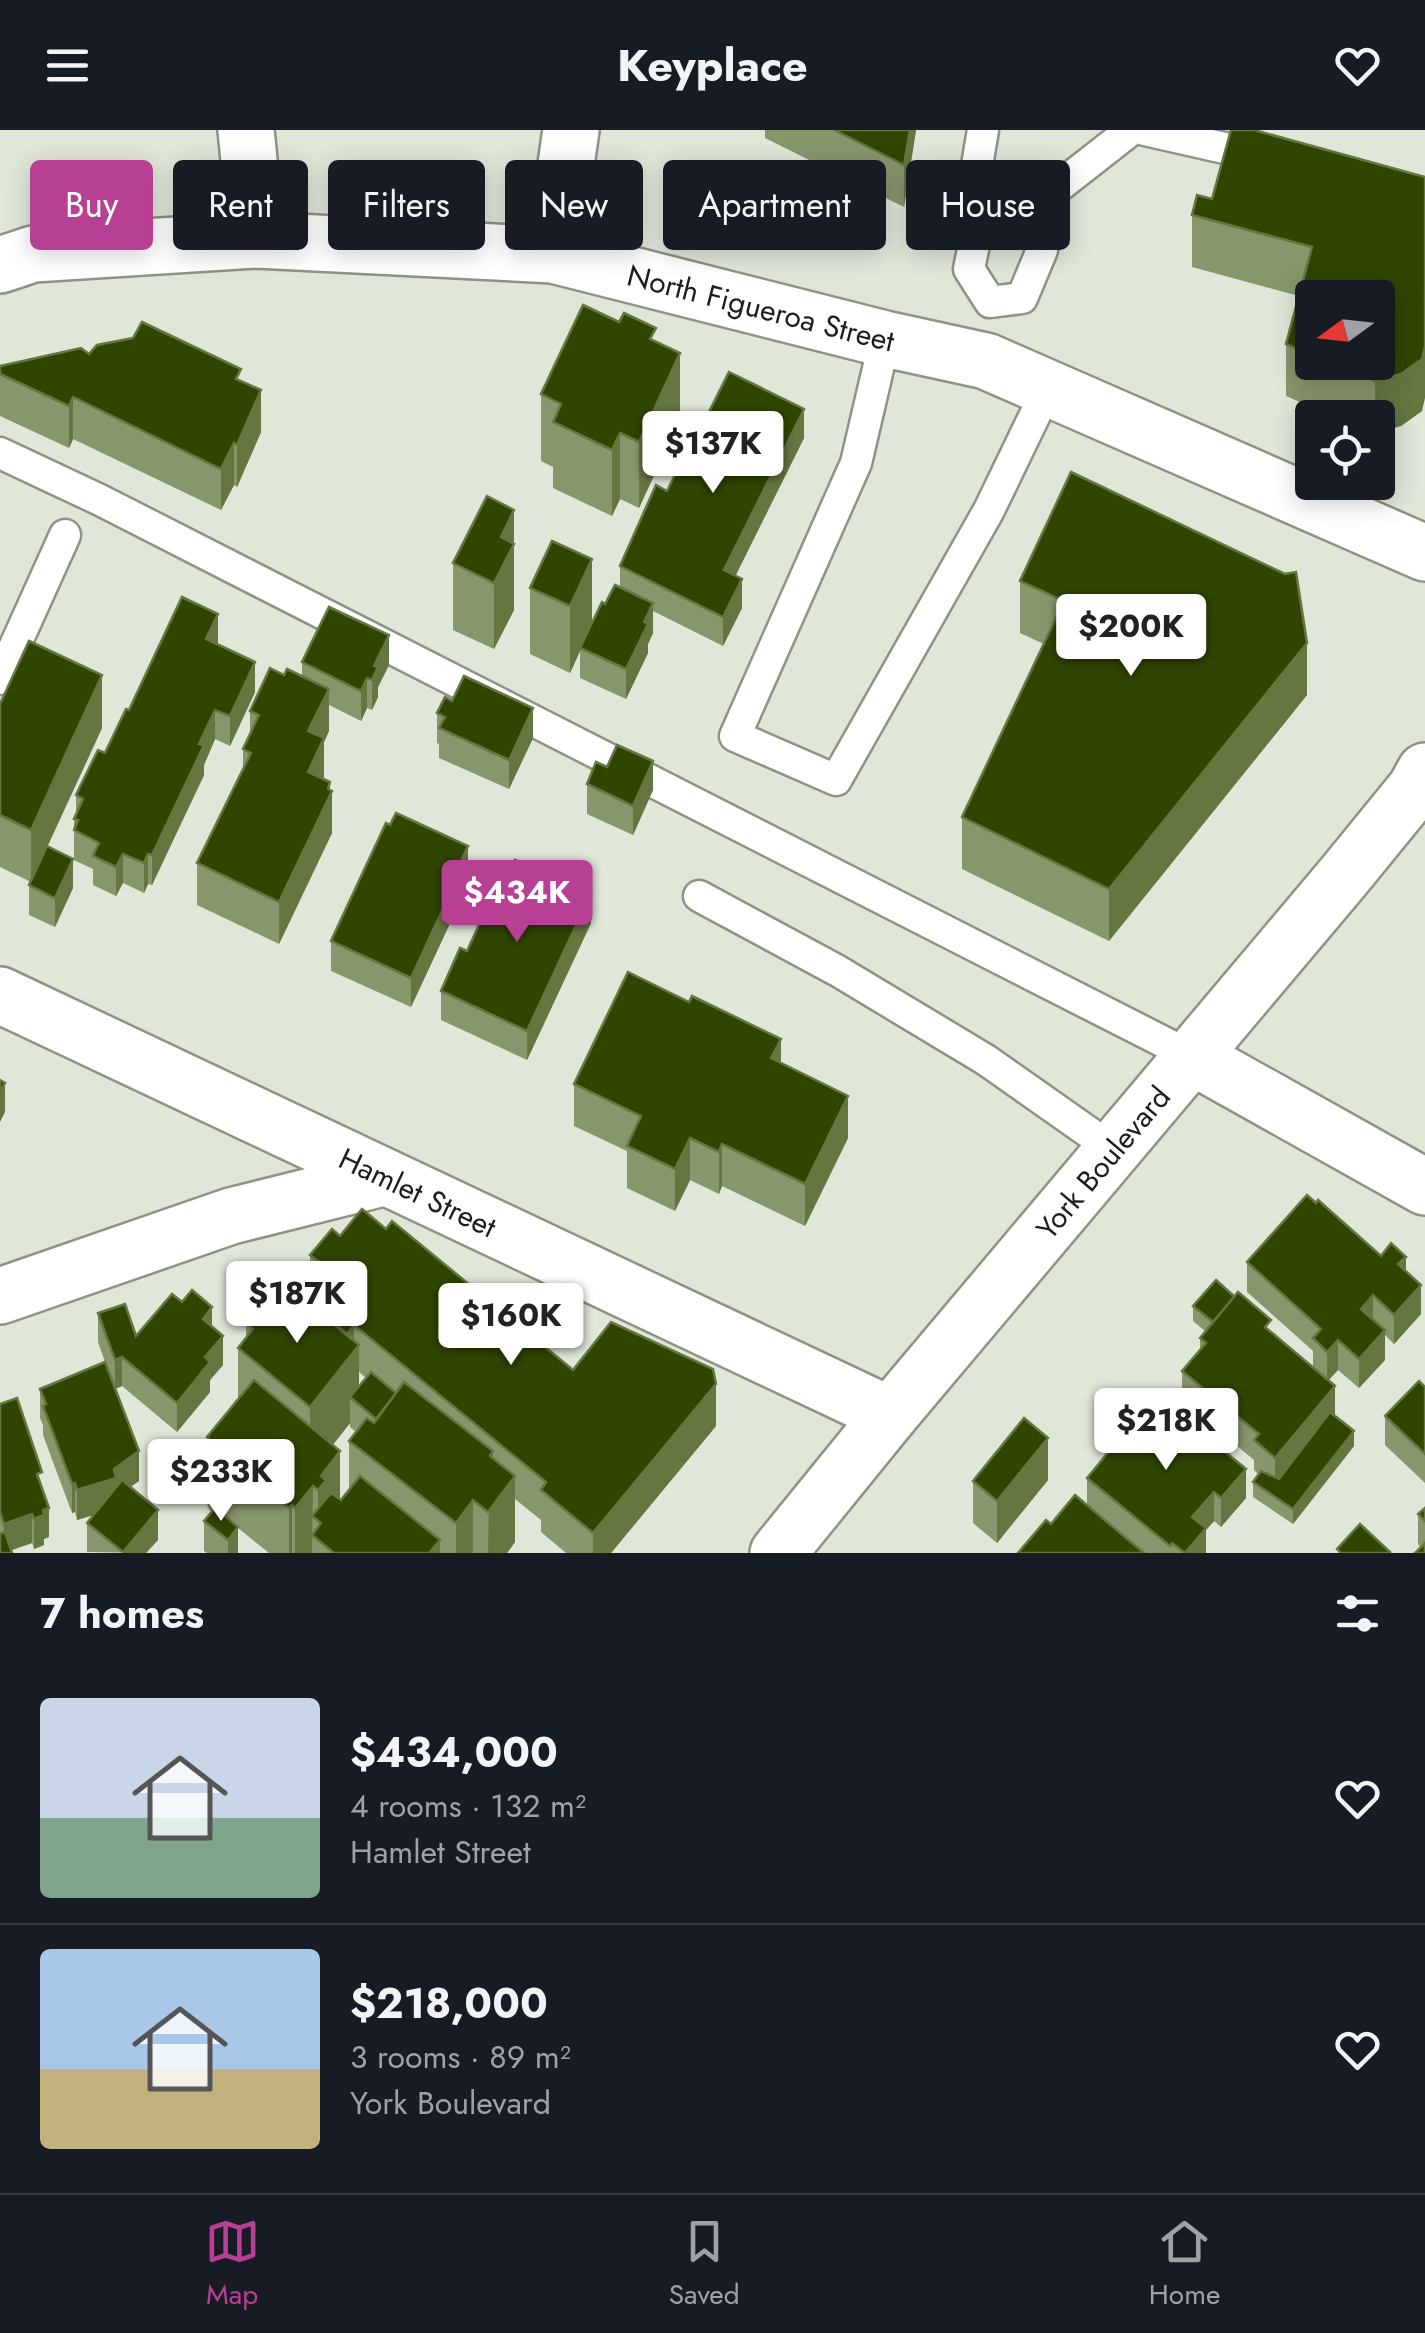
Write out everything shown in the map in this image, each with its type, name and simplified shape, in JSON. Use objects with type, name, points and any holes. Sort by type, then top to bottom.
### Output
[{"type":"main road","points":[[246,130],[249,160]]},
{"type":"main road","points":[[552,255],[571,130]]},
{"type":"main road","name":"North Figueroa Street","points":[[308,243],[552,255],[885,339],[981,330],[1048,388],[1425,553]]},
{"type":"main road","name":"North Figueroa Street","points":[[0,265],[33,254],[173,245]]},
{"type":"main road","name":"York Boulevard","points":[[778,1553],[1416,789],[1425,770]]},
{"type":"main road","name":"Hamlet Street","points":[[0,995],[890,1415]]},
{"type":"main road","points":[[1194,1056],[1425,1188]]},
{"type":"main road","points":[[0,1296],[231,1216],[383,1178]]},
{"type":"lane","points":[[978,160],[983,130]]},
{"type":"lane","points":[[1070,178],[1131,130]]},
{"type":"lane","points":[[1145,130],[1301,166]]},
{"type":"lane","points":[[973,250],[969,269],[981,330],[1022,298],[1042,250]]},
{"type":"lane","points":[[885,339],[856,462],[735,736],[836,780],[989,510],[1048,388]]},
{"type":"lane","points":[[0,453],[1194,1056]]},
{"type":"lane","points":[[0,679],[65,534]]},
{"type":"lane","points":[[699,896],[986,1060],[1114,1150]]},
{"type":"building","points":[[834,130],[910,130],[904,165]]},
{"type":"building","points":[[1231,130],[1254,130],[1425,177],[1422,359],[1395,376],[1395,280],[1303,280],[1312,247],[1192,215],[1197,195],[1212,199]]},
{"type":"building","points":[[583,305],[619,322],[624,313],[656,328],[650,339],[680,353],[639,442],[620,433],[612,450],[553,422],[561,404],[541,394]]},
{"type":"building","points":[[1295,310],[1295,348],[1286,344]]},
{"type":"building","points":[[142,322],[241,369],[236,379],[261,390],[237,445],[234,443],[221,469],[73,397],[69,406],[0,374],[0,366],[81,348],[89,354],[97,345],[133,338]]},
{"type":"building","points":[[729,372],[804,409],[724,570],[742,579],[723,617],[620,566],[656,485],[667,491],[687,451],[680,448],[692,426],[700,430]]},
{"type":"building","points":[[1071,472],[1285,574],[1296,572],[1307,643],[1109,889],[962,817],[1064,601],[1020,581]]},
{"type":"building","points":[[487,496],[514,510],[501,537],[514,544],[494,583],[453,563]]},
{"type":"building","points":[[552,541],[592,559],[570,606],[530,588]]},
{"type":"building","points":[[615,585],[653,603],[644,622],[648,624],[626,669],[580,648],[602,602],[605,604]]},
{"type":"building","points":[[182,597],[218,614],[206,639],[255,662],[230,716],[215,710],[199,744],[204,745],[152,855],[148,854],[144,863],[123,854],[116,867],[93,856],[99,843],[74,830],[78,820],[74,819],[83,799],[76,795],[98,750],[105,753],[126,709],[129,710]]},
{"type":"building","points":[[329,607],[389,635],[374,666],[378,667],[372,680],[367,678],[361,691],[302,662]]},
{"type":"building","points":[[29,641],[102,675],[31,830],[0,815],[0,704]]},
{"type":"building","points":[[270,668],[284,675],[287,669],[329,689],[308,731],[324,738],[308,772],[330,782],[328,789],[332,791],[279,902],[197,863],[251,753],[243,749],[259,715],[250,711]]},
{"type":"building","points":[[464,676],[533,708],[509,760],[439,728],[445,717],[437,713],[445,697],[452,701]]},
{"type":"building","points":[[617,745],[653,761],[633,806],[587,784],[596,762],[607,767]]},
{"type":"building","points":[[396,813],[468,846],[462,859],[465,861],[411,978],[331,941],[386,823],[390,825]]},
{"type":"building","points":[[47,846],[73,859],[55,898],[29,885]]},
{"type":"building","points":[[515,860],[591,893],[527,1031],[441,991],[460,948],[467,951],[500,879],[505,881]]},
{"type":"building","points":[[628,972],[689,1002],[692,996],[781,1039],[771,1058],[848,1096],[805,1184],[722,1144],[719,1152],[690,1138],[675,1169],[627,1146],[641,1116],[574,1084]]},
{"type":"building","points":[[1307,1195],[1316,1203],[1318,1200],[1381,1256],[1391,1243],[1406,1257],[1398,1264],[1421,1285],[1394,1315],[1373,1295],[1361,1309],[1385,1330],[1359,1359],[1338,1340],[1327,1352],[1313,1338],[1321,1329],[1247,1262]]},
{"type":"building","points":[[362,1209],[386,1229],[392,1221],[573,1370],[611,1322],[713,1369],[716,1384],[593,1533],[541,1490],[546,1482],[354,1325],[347,1334],[295,1290],[318,1261],[310,1255],[332,1229],[340,1236]]},
{"type":"building","points":[[1216,1280],[1235,1297],[1213,1322],[1193,1306]]},
{"type":"building","points":[[288,1287],[359,1345],[310,1407],[238,1348],[253,1329],[246,1323],[264,1300],[272,1307]]},
{"type":"building","points":[[192,1290],[212,1307],[203,1319],[223,1336],[205,1357],[210,1362],[177,1403],[122,1357],[115,1360],[98,1313],[125,1304],[136,1336],[172,1294],[182,1302]]},
{"type":"building","points":[[1238,1292],[1271,1320],[1265,1327],[1335,1386],[1275,1458],[1254,1440],[1259,1434],[1182,1371],[1206,1343],[1200,1338]]},
{"type":"building","points":[[105,1362],[139,1451],[114,1469],[116,1478],[77,1490],[43,1406],[46,1404],[40,1389]]},
{"type":"building","points":[[371,1372],[396,1393],[376,1419],[350,1397]]},
{"type":"building","points":[[254,1380],[340,1451],[321,1476],[326,1480],[318,1490],[313,1486],[295,1508],[278,1500],[282,1497],[221,1448],[209,1443],[207,1437]]},
{"type":"building","points":[[1419,1381],[1425,1387],[1425,1454],[1385,1416]]},
{"type":"building","points":[[404,1382],[493,1451],[490,1456],[515,1476],[488,1512],[473,1500],[456,1523],[349,1441],[367,1418],[374,1423]]},
{"type":"building","points":[[1156,1395],[1246,1469],[1221,1498],[1214,1492],[1192,1517],[1206,1528],[1185,1553],[1172,1543],[1170,1546],[1087,1478]]},
{"type":"building","points":[[17,1398],[42,1472],[37,1474],[49,1508],[34,1519],[32,1514],[4,1524],[0,1512],[0,1404]]},
{"type":"building","points":[[1330,1412],[1354,1431],[1293,1509],[1253,1482],[1261,1471],[1279,1479]]},
{"type":"building","points":[[1024,1418],[1048,1438],[997,1501],[973,1481]]},
{"type":"building","points":[[360,1476],[440,1540],[429,1553],[334,1553],[312,1535],[321,1523],[312,1516],[331,1493],[341,1500]]},
{"type":"building","points":[[122,1480],[158,1510],[123,1552],[87,1523]]},
{"type":"building","points":[[1075,1495],[1144,1553],[1018,1553],[1046,1520],[1051,1524]]},
{"type":"building","points":[[215,1508],[238,1527],[228,1540],[204,1521]]},
{"type":"building","points":[[1360,1524],[1390,1552],[1341,1553],[1337,1549]]},
{"type":"building","points":[[5,1532],[12,1553],[0,1553],[0,1534]]}]
